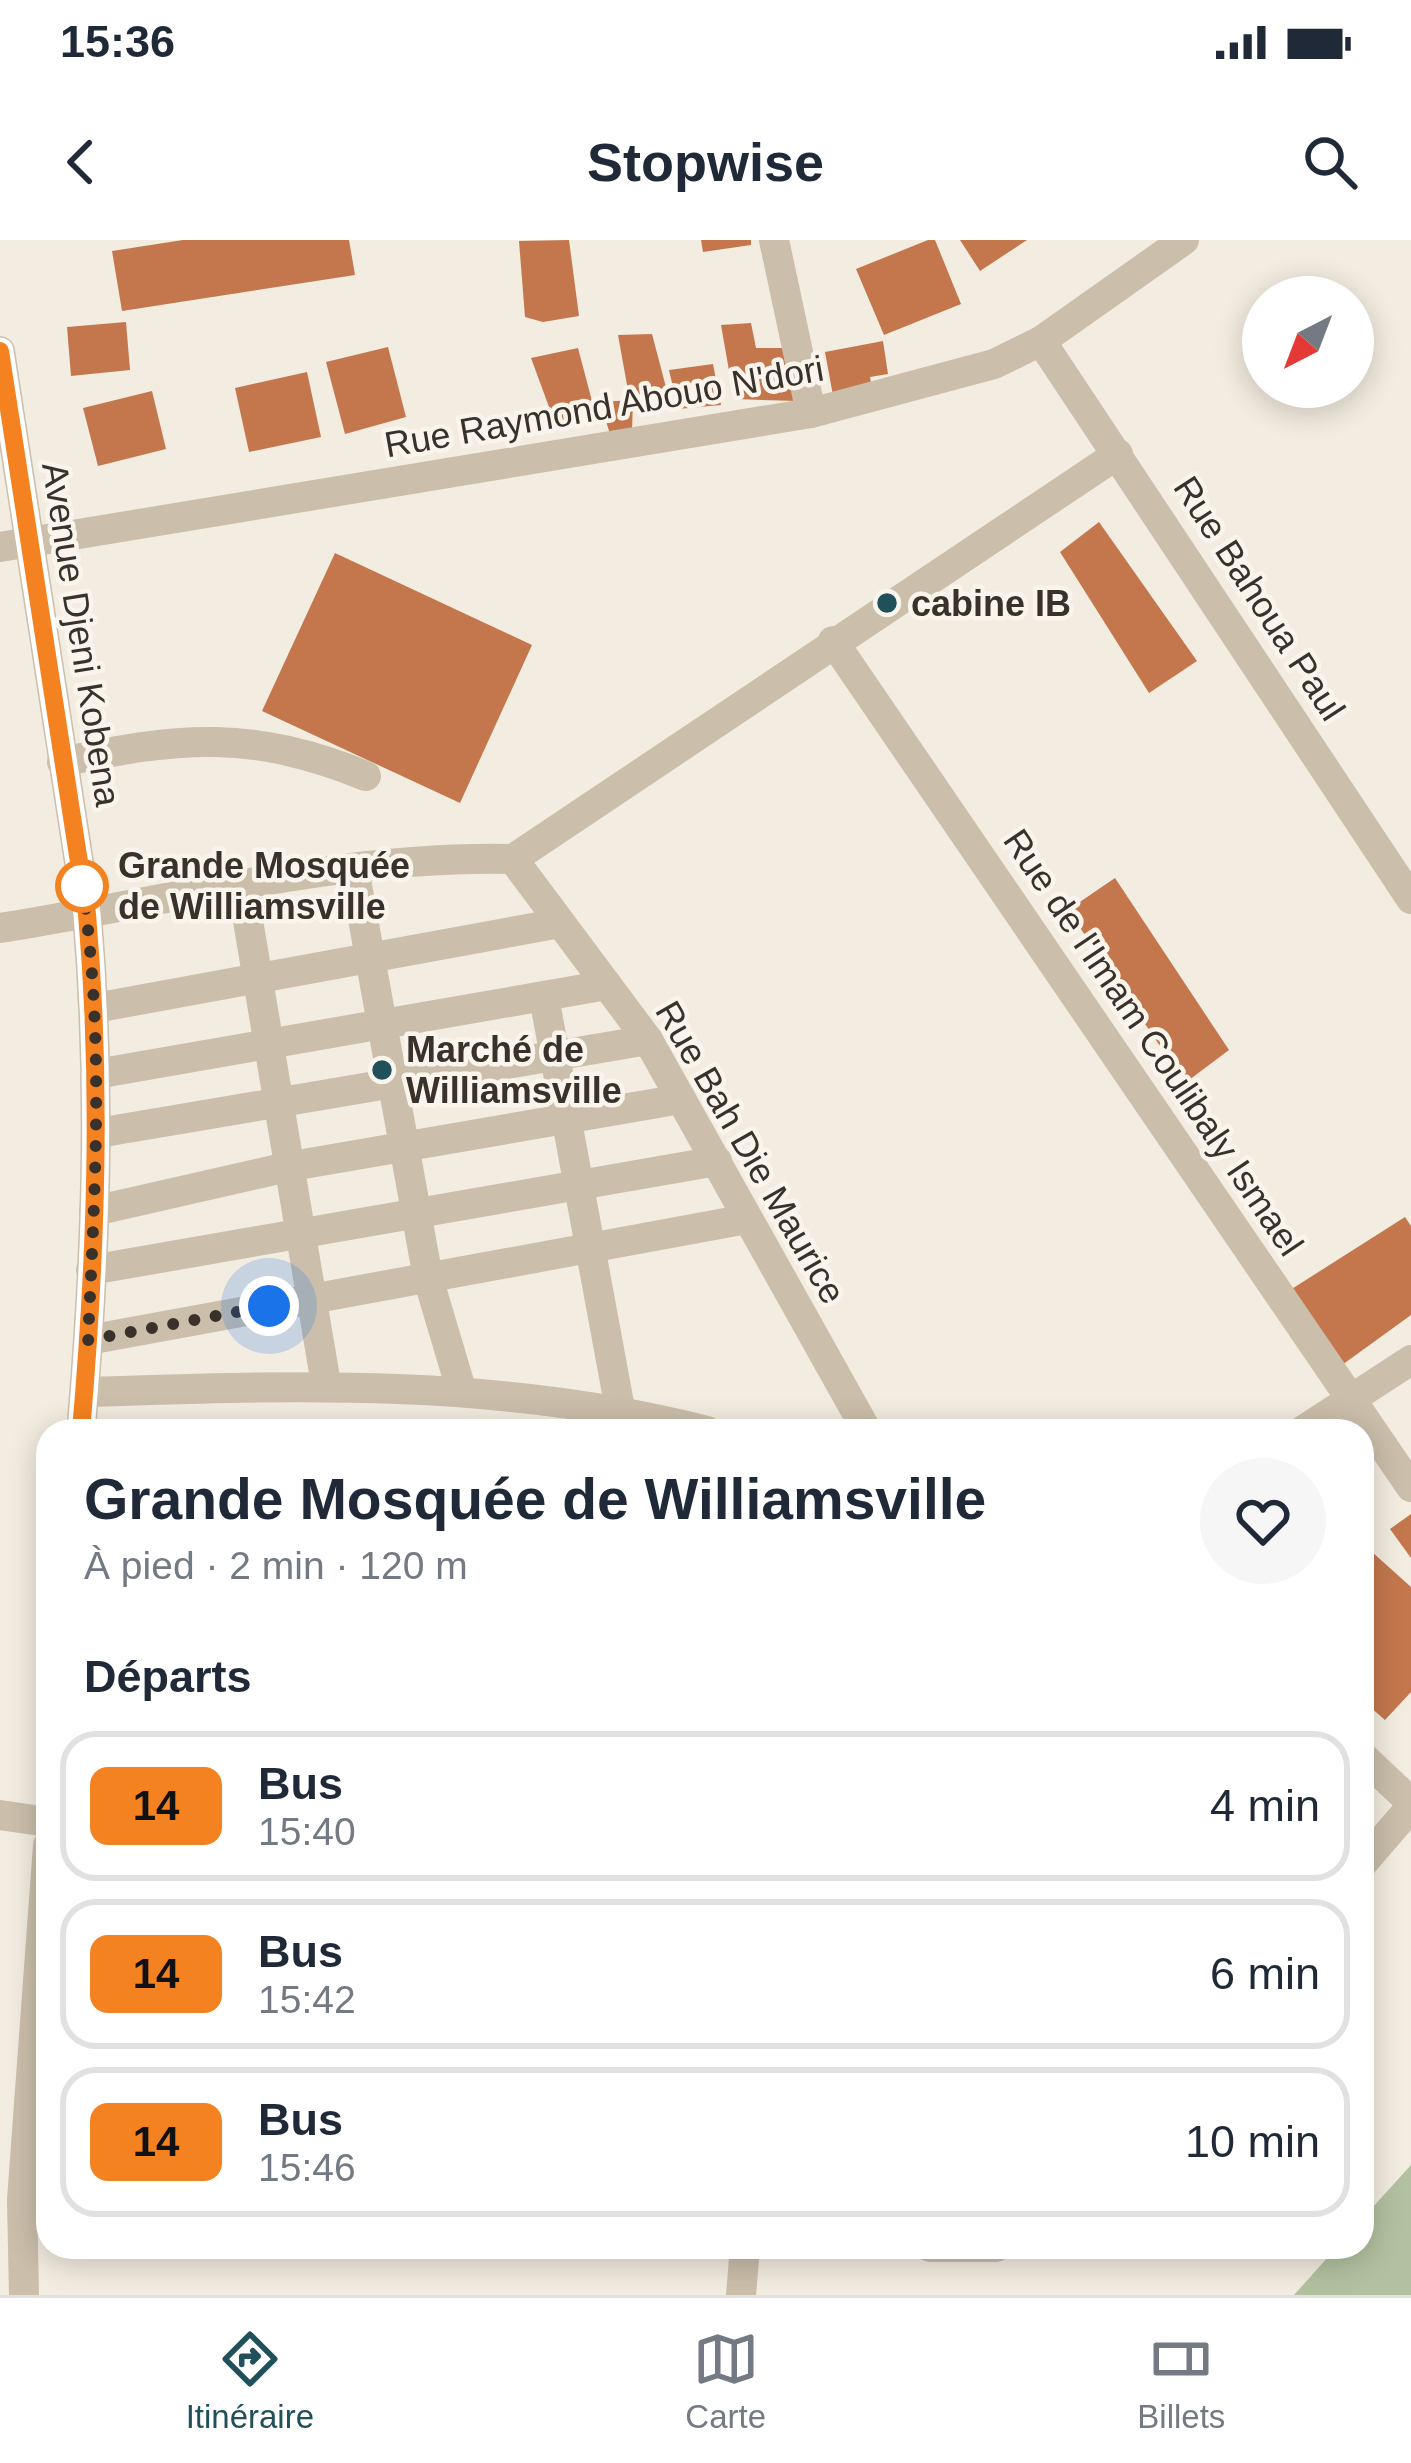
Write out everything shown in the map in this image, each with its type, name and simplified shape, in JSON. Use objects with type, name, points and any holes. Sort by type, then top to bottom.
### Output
[{"type":"street","points":[[774,240],[812,413]]},
{"type":"street","name":"Rue Raymond Abouo N'dori","points":[[13,545],[812,413],[994,364],[1041,340],[1184,240]]},
{"type":"street","name":"Rue Bahoua Paul","points":[[1041,340],[1411,899]]},
{"type":"street","name":"Avenue Djeni Kobena","points":[[0,351],[13,545],[62,762],[87,914],[95,1008],[98,1133],[82,1419]]},
{"type":"street","points":[[0,928],[354,869],[446,857],[513,859],[832,641],[1118,454]]},
{"type":"street","name":"Rue de l'Imam Coulibaly Ismael","points":[[832,641],[1365,1419]]},
{"type":"street","points":[[62,762],[118,750],[235,739],[302,751],[366,776]]},
{"type":"street","name":"Rue Bah Die Maurice","points":[[513,859],[648,1040],[861,1419]]},
{"type":"street","points":[[354,869],[428,1278],[460,1388]]},
{"type":"street","points":[[242,885],[326,1384]]},
{"type":"street","points":[[95,1008],[560,922]]},
{"type":"street","points":[[96,1074],[607,985]]},
{"type":"street","points":[[544,997],[620,1408]]},
{"type":"street","points":[[98,1133],[648,1040]]},
{"type":"street","points":[[94,1211],[292,1166],[682,1099]]},
{"type":"street","points":[[91,1270],[718,1161]]},
{"type":"street","points":[[88,1340],[588,1252],[748,1219]]},
{"type":"street","points":[[1318,1419],[1411,1360]]},
{"type":"street","points":[[85,1392],[326,1384],[460,1388],[620,1408],[661,1419]]},
{"type":"street","name":"Rue de l'Imam Coulibaly Ismael","points":[[1374,1432],[1411,1487]]},
{"type":"street","points":[[1374,1768],[1411,1805],[1374,1850]]},
{"type":"street","points":[[0,1815],[36,1820]]},
{"type":"street","points":[[25,2295],[22,2200],[36,2009]]},
{"type":"street","points":[[741,2295],[744,2259]]},
{"type":"green space","points":[[1411,2165],[1411,2295],[1294,2295],[1326,2259],[1374,2259],[1374,2206]]},
{"type":"building","points":[[183,240],[349,240],[355,275],[122,311],[112,251]]},
{"type":"building","points":[[569,240],[579,316],[543,322],[525,317],[519,241]]},
{"type":"building","points":[[701,240],[751,240],[751,245],[703,252]]},
{"type":"building","points":[[935,240],[961,304],[884,335],[856,269]]},
{"type":"building","points":[[960,240],[1027,240],[980,271]]},
{"type":"building","points":[[126,322],[130,370],[71,376],[67,327]]},
{"type":"building","points":[[751,323],[756,348],[784,348],[797,401],[734,399],[721,325]]},
{"type":"building","points":[[652,334],[667,391],[629,396],[618,335]]},
{"type":"building","points":[[883,341],[888,374],[870,377],[873,395],[834,401],[825,352]]},
{"type":"building","points":[[388,347],[406,417],[345,434],[326,362]]},
{"type":"building","points":[[578,348],[597,420],[556,426],[531,358]]},
{"type":"building","points":[[713,364],[721,405],[678,409],[669,370]]},
{"type":"building","points":[[307,372],[321,437],[249,452],[235,388]]},
{"type":"building","points":[[152,391],[166,449],[98,466],[83,408]]},
{"type":"building","points":[[633,400],[632,431],[610,434],[600,402]]},
{"type":"building","points":[[1099,522],[1197,661],[1149,693],[1060,552]]},
{"type":"building","name":"Grande Mosquée de Williamsville","points":[[335,553],[532,645],[460,803],[262,711]]},
{"type":"building","points":[[1115,878],[1229,1050],[1185,1083],[1068,910]]},
{"type":"building","points":[[1405,1217],[1411,1226],[1411,1315],[1342,1365],[1287,1292]]},
{"type":"building","points":[[1411,1514],[1411,1558],[1390,1529]]},
{"type":"building","points":[[1374,1554],[1411,1587],[1411,1692],[1385,1720],[1374,1710]]},
{"type":"bus line","name":"14","points":[[0,351],[87,914],[95,1008],[98,1133],[82,1419]]},
{"type":"place","name":"cabine IB","points":[[887,603]]},
{"type":"place","name":"Grande Mosquée de Williamsville","points":[[82,886]]},
{"type":"place","name":"Marché de Williamsville","points":[[382,1070]]},
{"type":"route","points":[[82,886],[81,876],[95,1008],[98,1133],[88,1340],[269,1306]]}]
